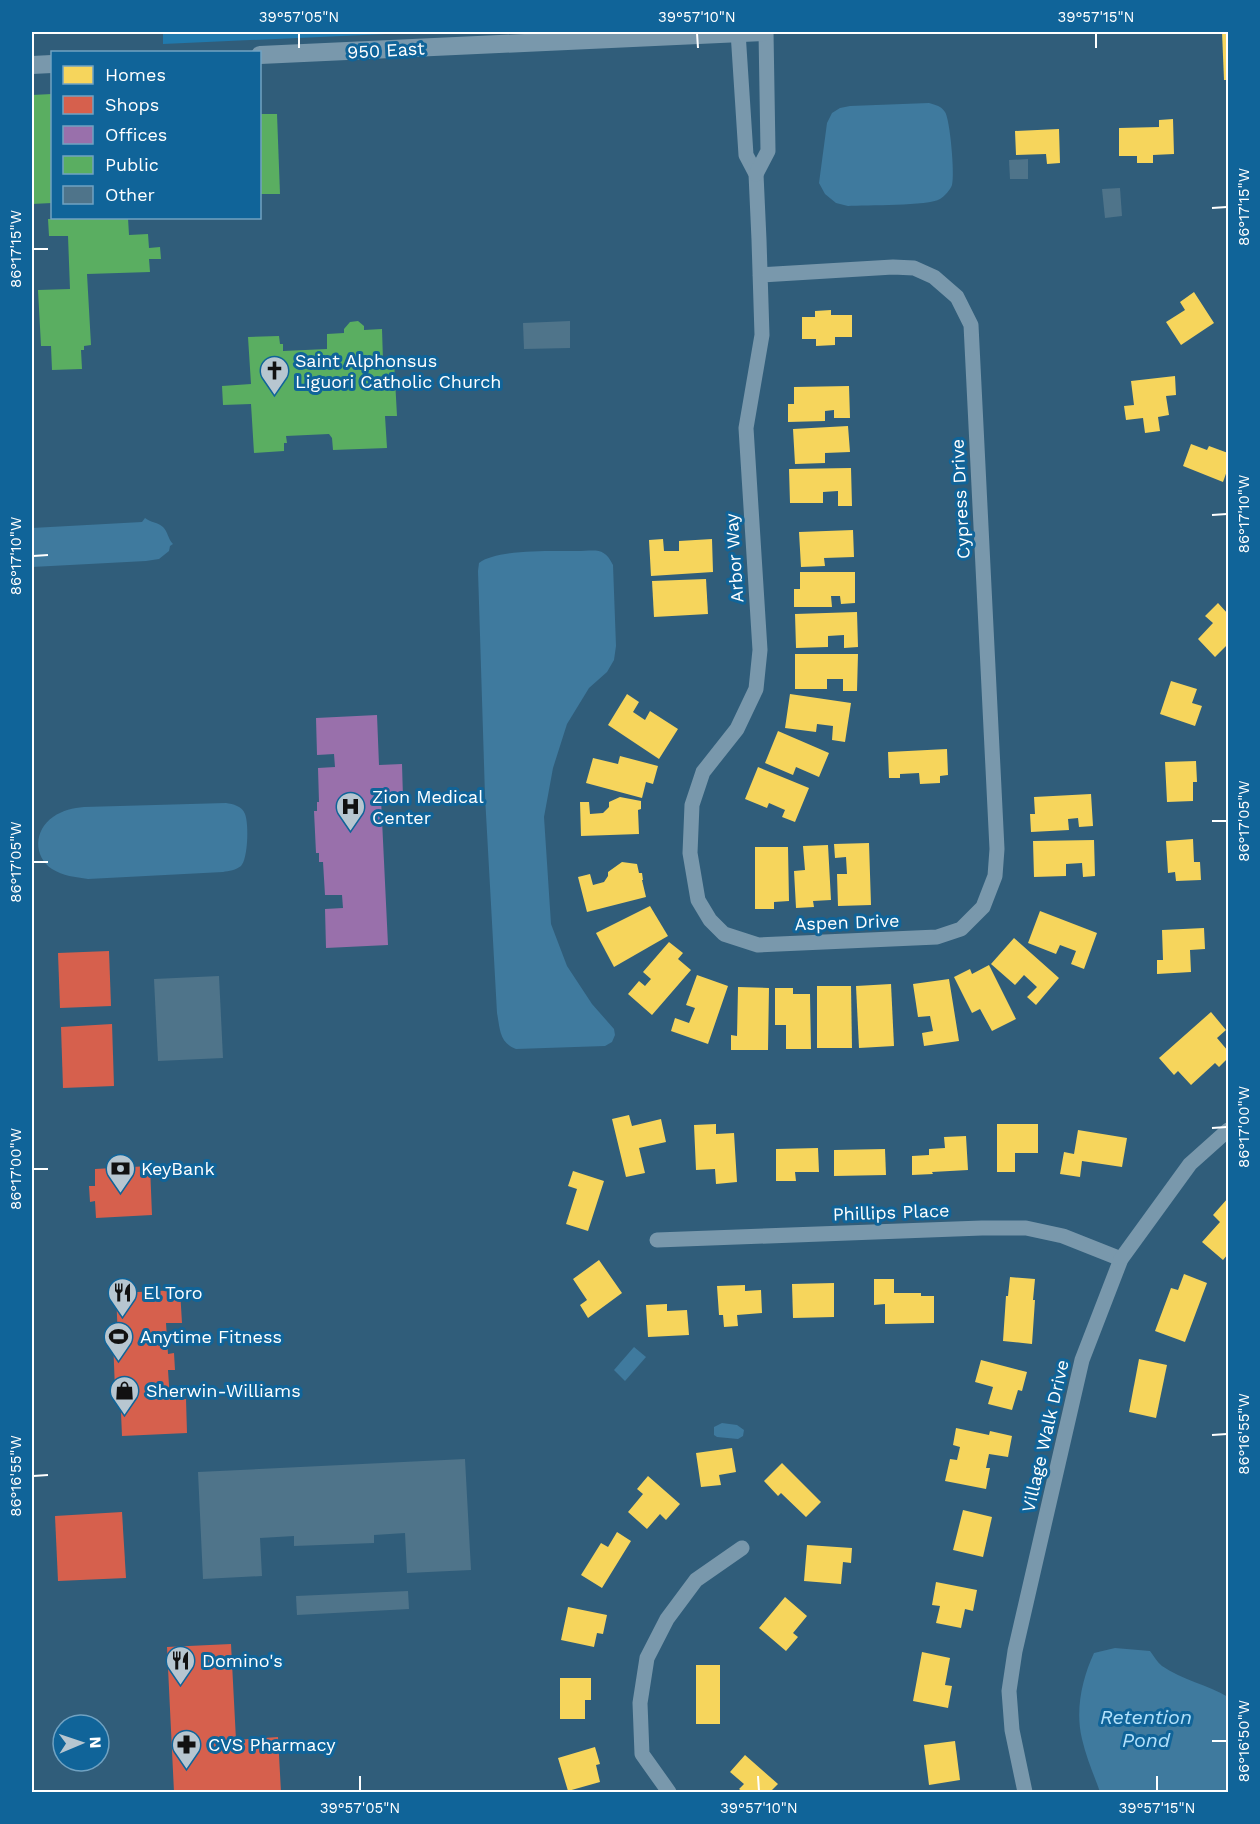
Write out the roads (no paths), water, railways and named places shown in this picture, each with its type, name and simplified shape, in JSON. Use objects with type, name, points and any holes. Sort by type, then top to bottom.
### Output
[{"type":"street","name":"Arbor Way","points":[[710,920],[698,900],[690,853],[692,805],[703,772],[737,729],[756,689],[760,650],[746,428],[762,335],[756,174],[746,155],[748,32]]},
{"type":"street","name":"950 East","points":[[261,55],[765,32]]},
{"type":"street","name":"Arbor Way","points":[[756,174],[768,151],[765,32]]},
{"type":"street","points":[[32,65],[51,64]]},
{"type":"street","name":"Cypress Drive","points":[[760,275],[892,267],[914,268],[934,277],[957,297],[971,325],[997,849],[995,876],[983,907]]},
{"type":"street","name":"Aspen Drive","points":[[710,920],[724,934],[758,945],[925,938],[937,937],[961,929],[983,907]]},
{"type":"street","name":"Village Walk Drive","points":[[1025,1792],[1012,1731],[1008,1691],[1015,1651],[1082,1360],[1121,1259],[1190,1164],[1228,1130]]},
{"type":"street","name":"Phillips Place","points":[[657,1240],[1026,1228],[1063,1236],[1121,1259]]},
{"type":"street","points":[[669,1792],[642,1754],[640,1703],[647,1658],[667,1619],[696,1580],[742,1548]]},
{"type":"water","points":[[929,103],[945,112],[949,125],[953,179],[951,187],[944,196],[923,203],[848,206],[836,203],[825,194],[819,183],[827,123],[832,113],[850,106]]},
{"type":"water","points":[[145,518],[163,527],[173,544],[169,551],[159,559],[32,567],[32,528],[142,522]]},
{"type":"water","points":[[594,550],[606,555],[613,565],[616,646],[614,660],[607,672],[589,688],[567,724],[553,768],[544,817],[551,924],[567,966],[592,1004],[614,1029],[615,1035],[612,1042],[605,1046],[516,1049],[503,1039],[497,1013],[485,796],[479,563],[487,558],[511,553]]},
{"type":"water","points":[[226,803],[242,809],[247,825],[243,862],[241,866],[232,870],[88,879],[65,875],[52,869],[41,857],[39,850],[39,836],[42,829],[47,822],[64,811],[84,807]]},
{"type":"water","points":[[634,1347],[646,1357],[625,1381],[614,1370]]},
{"type":"water","points":[[722,1423],[737,1425],[744,1430],[743,1436],[738,1439],[717,1437],[714,1435],[714,1427]]},
{"type":"water","name":"Retention Pond","points":[[1115,1648],[1150,1651],[1160,1664],[1170,1671],[1228,1697],[1228,1792],[1100,1792],[1082,1739],[1079,1717],[1081,1695],[1094,1653]]},
{"type":"place","name":"Saint Alphonsus Liguori Catholic Church","points":[[274,396]]},
{"type":"place","name":"Zion Medical Center","points":[[351,832]]},
{"type":"place","name":"KeyBank","points":[[120,1194]]},
{"type":"place","name":"El Toro","points":[[122,1318]]},
{"type":"place","name":"Anytime Fitness","points":[[119,1362]]},
{"type":"place","name":"Sherwin-Williams","points":[[125,1416]]},
{"type":"place","name":"Domino's","points":[[181,1686]]},
{"type":"place","name":"CVS Pharmacy","points":[[187,1770]]}]
